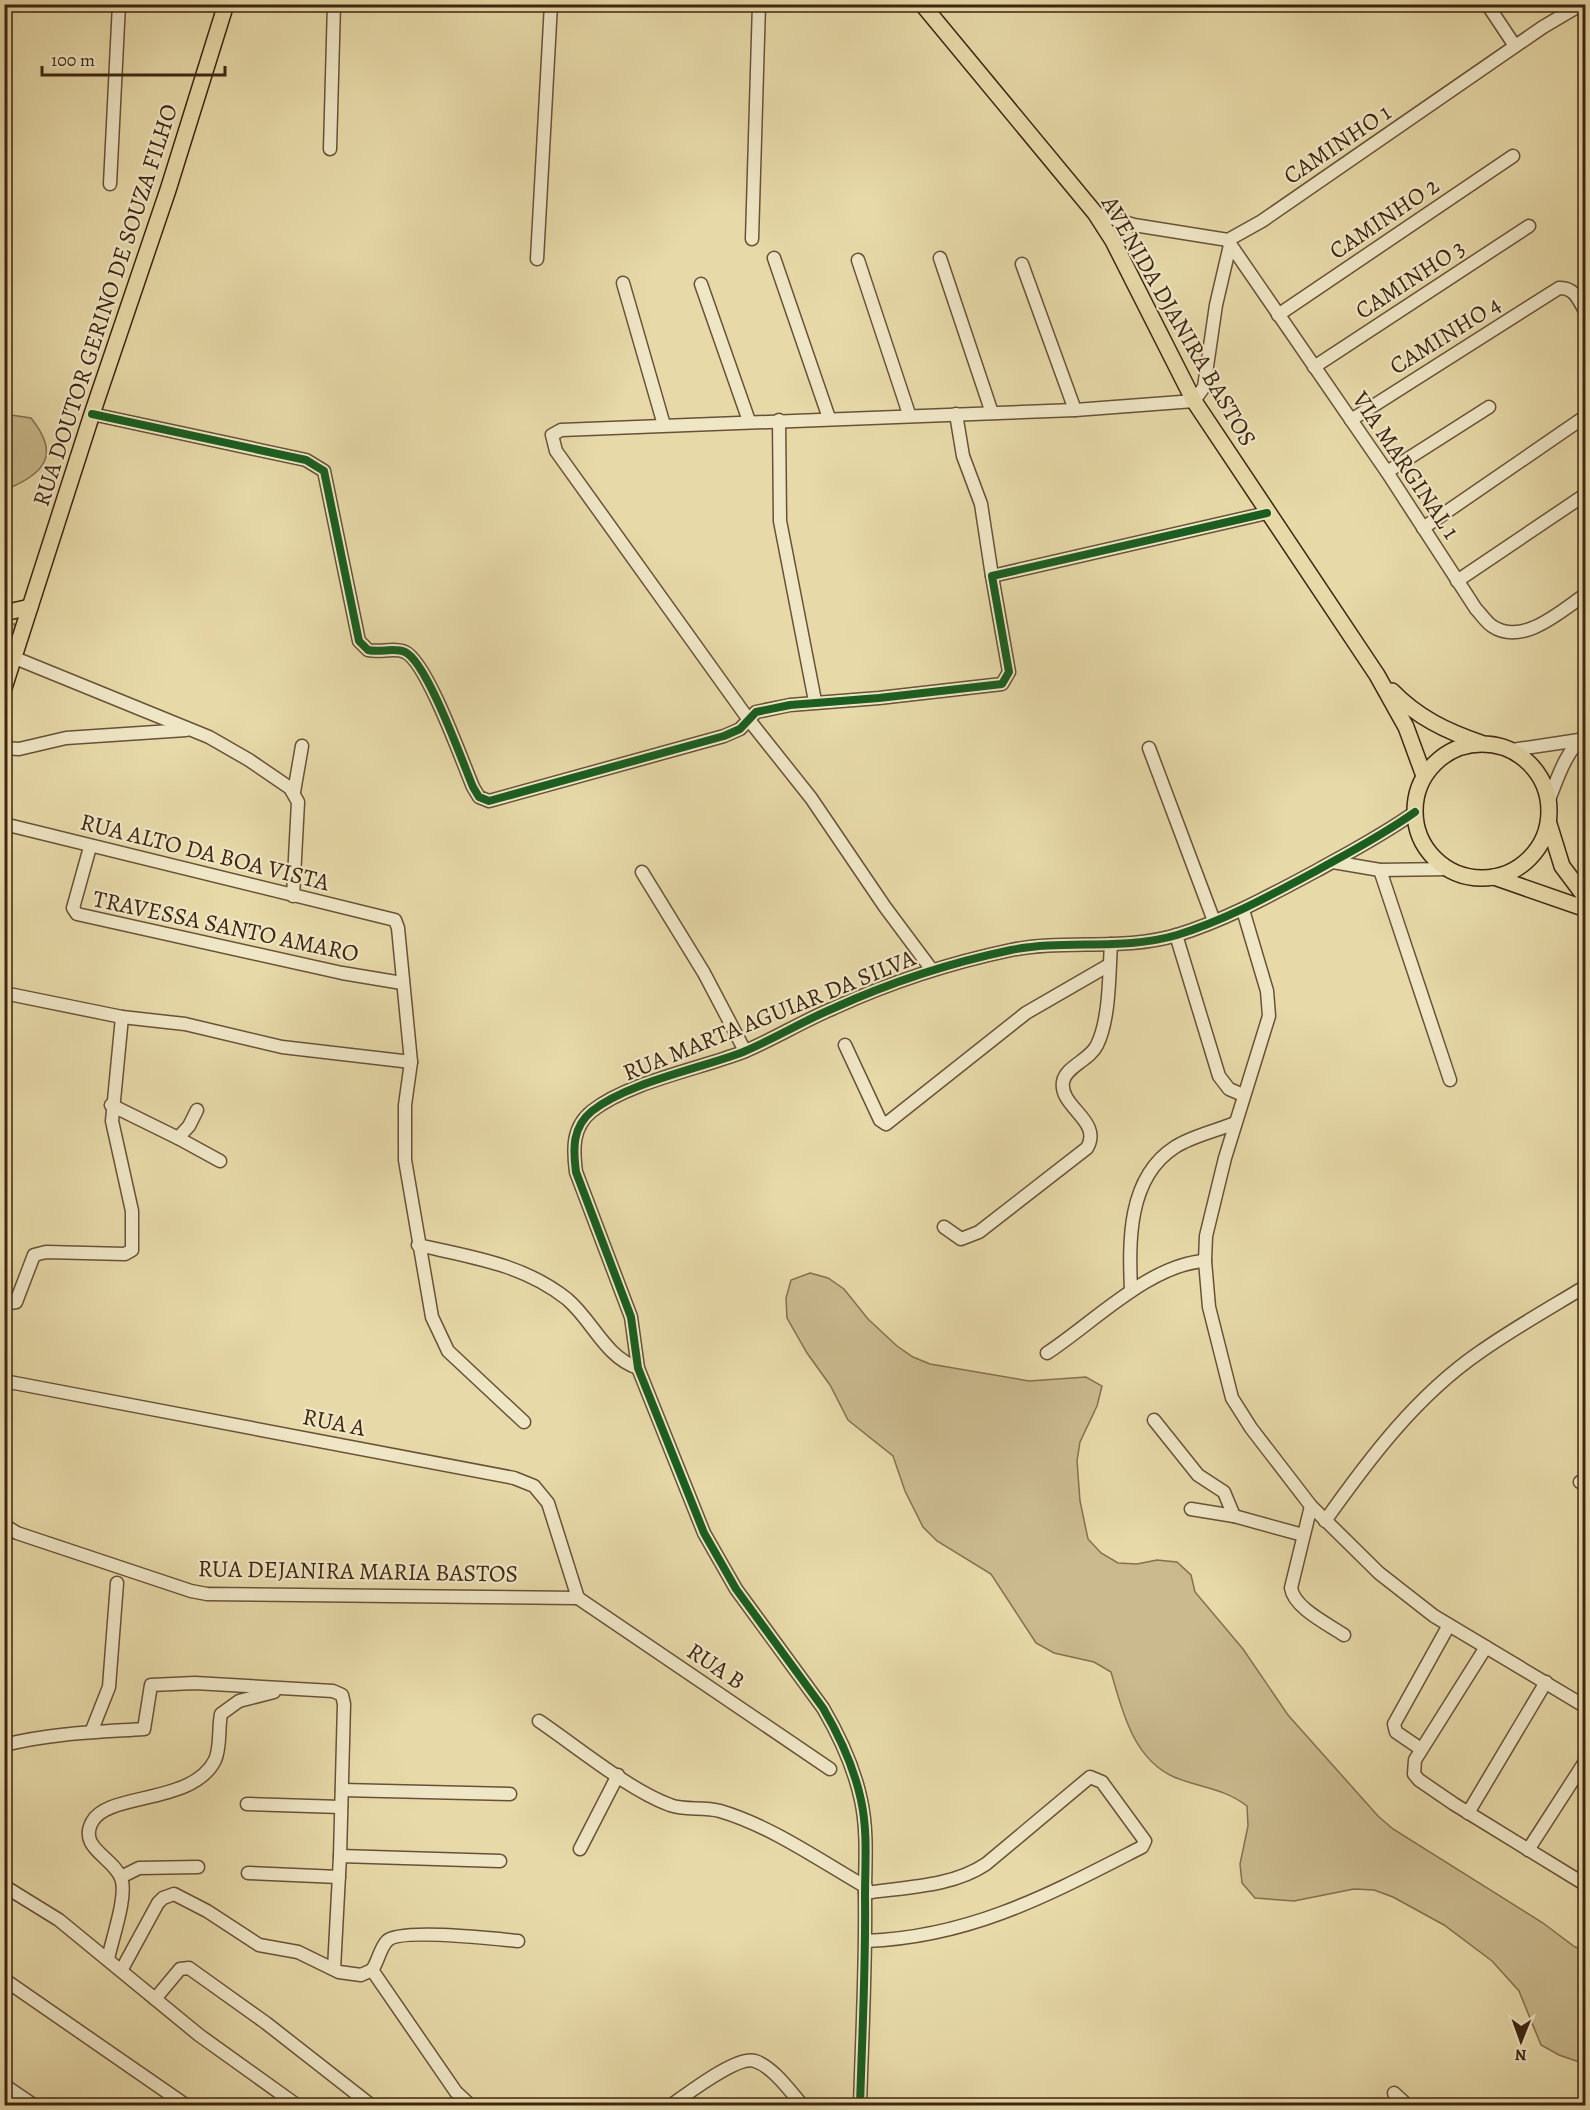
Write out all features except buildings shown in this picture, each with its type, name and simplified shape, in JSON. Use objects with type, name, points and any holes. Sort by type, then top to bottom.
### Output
[{"type":"main road","name":"RUA DOUTOR GERINO DE SOUZA FILHO","points":[[4,688],[92,414],[168,190],[226,4]]},
{"type":"main road","name":"AVENIDA DJANIRA BASTOS","points":[[922,4],[1095,213],[1113,241],[1194,401],[1377,675],[1406,727],[1424,776]]},
{"type":"main road","points":[[4,614],[30,607]]},
{"type":"main road","points":[[4,614],[23,629]]},
{"type":"main road","name":"AVENIDA DJANIRA BASTOS","points":[[1377,675],[1403,702],[1422,716],[1448,731],[1483,744]]},
{"type":"main road","points":[[1549,823],[1542,843],[1530,859],[1513,871],[1494,877],[1470,877],[1449,869],[1435,859],[1424,845],[1417,829],[1415,800],[1424,776],[1435,762],[1450,752],[1466,746],[1483,744],[1512,750],[1536,770],[1549,800],[1549,823],[1562,866],[1586,898]]},
{"type":"main road","points":[[1494,877],[1586,909]]},
{"type":"street","points":[[110,184],[119,4]]},
{"type":"street","points":[[330,148],[334,4]]},
{"type":"street","points":[[537,259],[551,4]]},
{"type":"street","points":[[752,239],[759,4]]},
{"type":"street","points":[[1487,4],[1515,46]]},
{"type":"street","name":"CAMINHO 1","points":[[1229,242],[1515,46],[1582,4]]},
{"type":"street","name":"CAMINHO 2","points":[[1278,315],[1513,156]]},
{"type":"street","points":[[932,970],[885,907],[811,798],[749,720],[556,452],[551,441],[552,435],[561,430],[909,414],[1075,410],[1194,401],[1204,387],[1216,305],[1229,242],[1134,225],[1095,213]]},
{"type":"street","name":"CAMINHO 3","points":[[1314,367],[1529,226]]},
{"type":"street","name":"VIA MARGINAL 1","points":[[1229,242],[1387,472],[1456,580],[1476,609],[1493,626],[1513,632],[1539,626],[1586,594]]},
{"type":"street","points":[[774,258],[829,418]]},
{"type":"street","points":[[940,258],[992,413]]},
{"type":"street","points":[[858,260],[909,414]]},
{"type":"street","points":[[1022,264],[1075,410]]},
{"type":"street","points":[[623,284],[664,425]]},
{"type":"street","points":[[701,284],[749,421]]},
{"type":"street","name":"CAMINHO 4","points":[[1351,420],[1552,292],[1564,288],[1575,294],[1586,313]]},
{"type":"street","points":[[1387,472],[1490,407]]},
{"type":"street","points":[[92,414],[306,460],[320,467],[324,471],[359,641],[368,650],[400,650],[411,656],[426,676],[473,788],[484,800],[496,801],[703,742],[740,729],[756,712],[762,710],[815,701],[879,698],[1002,684],[1009,672],[980,498],[963,456],[956,414]]},
{"type":"street","points":[[1423,528],[1586,416]]},
{"type":"street","points":[[779,420],[780,521],[815,701]]},
{"type":"street","points":[[1456,580],[1586,494]]},
{"type":"street","points":[[992,576],[1267,513]]},
{"type":"street","points":[[15,658],[190,730],[249,760],[296,797]]},
{"type":"street","points":[[4,748],[19,749],[66,738],[190,730]]},
{"type":"street","points":[[1512,750],[1582,737]]},
{"type":"street","points":[[1549,800],[1564,765],[1582,737]]},
{"type":"street","points":[[293,896],[296,797],[302,747]]},
{"type":"street","points":[[1149,748],[1214,921]]},
{"type":"street","name":"RUA MARTA AGUIAR DA SILVA","points":[[638,1368],[631,1317],[576,1172],[574,1147],[581,1122],[593,1110],[651,1083],[745,1051],[831,1009],[932,970],[1014,950],[1111,944],[1176,935],[1242,910],[1387,832],[1415,812]]},
{"type":"street","name":"RUA ALTO DA BOA VISTA","points":[[4,824],[90,847],[395,920],[398,928],[402,983]]},
{"type":"street","name":"TRAVESSA SANTO AMARO","points":[[90,847],[73,908],[76,914],[342,974],[402,983]]},
{"type":"street","points":[[1333,862],[1380,870],[1449,869]]},
{"type":"street","points":[[1380,870],[1450,1080]]},
{"type":"street","points":[[642,872],[704,973],[745,1051]]},
{"type":"street","points":[[1242,910],[1267,991],[1269,1016],[1209,1213],[1205,1261],[1209,1307],[1232,1398],[1251,1428],[1311,1506],[1379,1573],[1449,1625],[1586,1707]]},
{"type":"street","points":[[1176,935],[1219,1076],[1229,1089],[1244,1095]]},
{"type":"street","points":[[944,1227],[961,1239],[973,1235],[1087,1148],[1091,1142],[1089,1126],[1064,1091],[1064,1079],[1088,1058],[1098,1042],[1111,944]]},
{"type":"street","points":[[845,1045],[879,1120],[886,1124],[1026,1013],[1109,965]]},
{"type":"street","points":[[402,983],[411,1062],[405,1105],[404,1145],[418,1245],[432,1317],[442,1341],[465,1368],[524,1422]]},
{"type":"street","points":[[4,993],[122,1017],[185,1024],[282,1047],[411,1062]]},
{"type":"street","points":[[4,1304],[15,1302],[20,1296],[34,1255],[46,1252],[125,1254],[132,1250],[132,1211],[113,1131],[111,1105],[122,1017]]},
{"type":"street","points":[[111,1105],[220,1161]]},
{"type":"street","points":[[178,1138],[189,1126],[197,1110]]},
{"type":"street","points":[[1131,1291],[1133,1213],[1137,1198],[1151,1172],[1164,1155],[1177,1146],[1235,1123]]},
{"type":"street","points":[[418,1245],[470,1255],[516,1268],[545,1283],[582,1313],[615,1355],[638,1368],[669,1449],[710,1542],[736,1589],[823,1708],[845,1749],[857,1785],[864,1821],[866,1941],[860,2106]]},
{"type":"street","points":[[1047,1353],[1082,1331],[1131,1291],[1177,1265],[1205,1261]]},
{"type":"street","points":[[1324,1521],[1384,1441],[1478,1352],[1586,1286]]},
{"type":"street","name":"RUA A","points":[[4,1381],[514,1478],[534,1486],[548,1503],[578,1598]]},
{"type":"street","points":[[1154,1420],[1198,1475],[1224,1492],[1234,1516]]},
{"type":"street","points":[[1311,1506],[1292,1594],[1299,1603],[1344,1635]]},
{"type":"street","points":[[1191,1509],[1234,1516],[1303,1535]]},
{"type":"street","name":"RUA DEJANIRA MARIA BASTOS","points":[[4,1525],[28,1536],[191,1591],[207,1594],[578,1598]]},
{"type":"street","points":[[92,1730],[110,1687],[117,1583]]},
{"type":"street","name":"RUA B","points":[[578,1598],[830,1769]]},
{"type":"street","points":[[1421,1749],[1396,1732],[1394,1724],[1449,1625]]},
{"type":"street","points":[[1486,1647],[1421,1749],[1415,1760],[1414,1774],[1419,1780],[1467,1813],[1586,1885]]},
{"type":"street","points":[[1467,1813],[1546,1682]]},
{"type":"street","points":[[4,1745],[31,1738],[92,1730],[144,1729],[151,1685],[195,1683],[333,1691],[342,1695],[342,1790],[334,1969]]},
{"type":"street","points":[[108,1959],[123,1890],[121,1877],[90,1843],[87,1833],[92,1820],[103,1810],[166,1794],[188,1784],[214,1760],[221,1714],[239,1701],[287,1688]]},
{"type":"street","points":[[539,1721],[618,1775],[669,1805],[709,1808],[747,1821],[865,1890],[949,1880],[971,1873],[986,1864],[1090,1777],[1102,1782],[1145,1841],[1142,1847],[1068,1885],[975,1923],[932,1935],[866,1941]]},
{"type":"street","points":[[1528,1850],[1586,1760]]},
{"type":"street","points":[[580,1849],[618,1775]]},
{"type":"street","points":[[342,1790],[510,1794]]},
{"type":"street","points":[[247,1804],[341,1807]]},
{"type":"street","points":[[340,1856],[500,1861]]},
{"type":"street","points":[[121,1877],[139,1868],[198,1867]]},
{"type":"street","points":[[248,1873],[339,1877]]},
{"type":"street","points":[[4,1886],[59,1920],[122,1969],[199,2035],[298,2106]]},
{"type":"street","points":[[122,1969],[158,1903],[163,1898],[174,1894],[207,1911],[248,1940],[270,1948],[298,1952],[348,1974],[361,1975],[372,1970],[386,1941],[391,1938],[423,1935],[518,1941]]},
{"type":"street","points":[[155,1999],[180,1969],[189,1968],[372,2106]]},
{"type":"street","points":[[372,1970],[456,2092],[471,2106]]},
{"type":"street","points":[[6,1980],[187,2106]]},
{"type":"street","points":[[670,2106],[735,2064],[751,2060],[764,2066],[803,2106]]},
{"type":"street","points":[[4,2085],[35,2106]]},
{"type":"street","points":[[1394,2093],[1408,2106]]},
{"type":"shaded area","points":[[4,414],[31,418],[45,442],[46,452],[39,469],[20,483],[7,489],[4,489]]},
{"type":"shaded area","points":[[5,620],[18,626],[5,669]]},
{"type":"shaded area","points":[[810,1273],[828,1278],[844,1289],[868,1319],[897,1346],[913,1357],[930,1364],[1029,1381],[1086,1377],[1102,1386],[1097,1406],[1080,1442],[1077,1461],[1080,1501],[1088,1539],[1101,1553],[1118,1563],[1137,1564],[1157,1560],[1177,1562],[1191,1575],[1195,1592],[1243,1649],[1288,1715],[1378,1816],[1393,1829],[1543,1923],[1575,1947],[1585,1950],[1585,2064],[1559,2055],[1541,2045],[1519,1991],[1492,1961],[1444,1925],[1393,1897],[1374,1890],[1354,1889],[1294,1901],[1255,1898],[1242,1883],[1240,1864],[1248,1826],[1247,1806],[1230,1795],[1184,1781],[1160,1769],[1148,1758],[1131,1732],[1111,1672],[1094,1662],[1054,1653],[1036,1643],[991,1574],[937,1541],[923,1527],[905,1491],[893,1456],[848,1420],[830,1385],[807,1353],[787,1318],[786,1298],[791,1280]]},
{"type":"cycle path","points":[[92,414],[306,460],[324,471],[359,641],[368,650],[401,651],[414,660],[433,692],[473,787],[479,797],[489,801],[724,736],[740,729],[756,712],[790,705],[879,698],[1002,684],[1009,672],[992,576],[1267,513]]},
{"type":"cycle path","points":[[860,2106],[866,1848],[865,1824],[858,1788],[846,1752],[823,1708],[736,1589],[704,1533],[638,1368],[631,1317],[576,1172],[574,1147],[577,1131],[585,1117],[592,1111],[625,1092],[743,1052],[822,1013],[921,974],[1011,950],[1052,945],[1136,943],[1157,940],[1195,929],[1299,880],[1379,836],[1415,812]]}]
